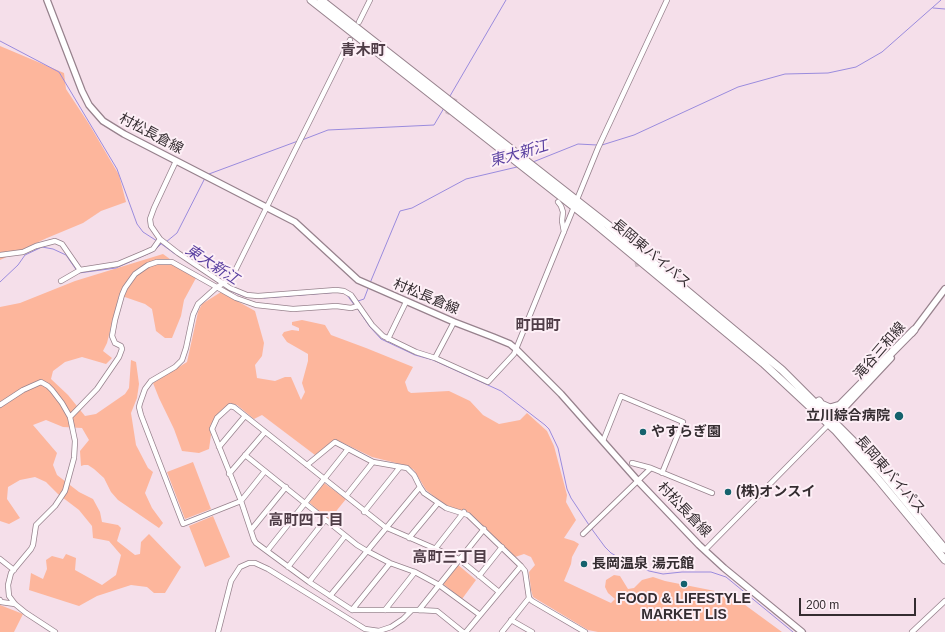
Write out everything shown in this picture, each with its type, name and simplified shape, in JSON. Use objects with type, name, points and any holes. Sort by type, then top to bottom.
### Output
[{"type":"highway","name":"長岡東バイパス","points":[[311,0],[575,203],[608,225],[672,280],[782,370],[830,422],[945,560]]},
{"type":"highway","name":"長岡東バイパス","points":[[320,0],[575,203],[830,422],[840,426],[877,466],[945,549]]},
{"type":"highway","points":[[782,370],[806,389],[821,404],[830,408],[835,407],[844,402],[914,330]]},
{"type":"main road","name":"村松長倉線","points":[[47,0],[79,84],[87,101],[103,121],[115,129],[176,161],[267,206],[301,226],[344,269],[358,280],[406,302],[510,344],[561,394],[687,533],[724,568],[802,632]]},
{"type":"main road","name":"滝谷三和線","points":[[830,422],[882,369],[945,290]]},
{"type":"street","points":[[359,22],[370,0]]},
{"type":"street","points":[[176,161],[150,219],[151,226],[160,239],[178,253],[236,291],[252,296],[341,290],[351,295],[372,325],[388,339],[488,382],[510,358],[516,349],[598,148],[668,0]]},
{"type":"street","points":[[265,471],[241,501],[183,524],[139,407],[142,396],[148,384],[155,378],[175,367],[182,360],[198,304],[217,287],[232,277],[350,40]]},
{"type":"street","points":[[558,202],[563,212],[562,221],[564,232]]},
{"type":"street","points":[[61,281],[80,270],[118,264],[153,249],[160,239]]},
{"type":"street","points":[[0,255],[23,252],[36,246],[55,241],[62,244],[80,270]]},
{"type":"street","points":[[70,417],[97,389],[119,357],[122,349],[121,346],[115,343],[112,336],[115,320],[125,288],[139,270],[157,262],[172,262],[236,298],[256,305],[293,309],[336,306],[351,308],[358,306]]},
{"type":"street","points":[[388,339],[406,302]]},
{"type":"street","points":[[435,358],[454,322]]},
{"type":"street","points":[[0,405],[23,390],[41,382],[48,386],[62,402],[70,417],[74,435],[74,458],[65,491],[55,506],[36,525],[33,545],[9,577],[8,591],[9,596],[15,604],[55,632]]},
{"type":"street","points":[[603,441],[621,396],[683,422],[662,473]]},
{"type":"street","points":[[463,632],[437,611],[352,610],[288,567],[254,540],[241,501],[212,429],[217,418],[230,406],[234,407],[364,512],[386,527],[460,560],[499,592]]},
{"type":"street","points":[[219,447],[245,416]]},
{"type":"street","points":[[705,550],[830,422]]},
{"type":"street","points":[[229,474],[265,432]]},
{"type":"street","points":[[307,465],[335,442],[373,462],[407,468],[411,471],[424,493],[446,508],[464,512],[468,515],[484,529],[525,571],[529,598],[502,632]]},
{"type":"street","points":[[267,551],[348,449]]},
{"type":"street","points":[[246,455],[325,520],[367,552],[390,563],[415,572],[439,585],[480,615]]},
{"type":"street","points":[[346,496],[373,462]]},
{"type":"street","points":[[632,463],[651,468],[712,493]]},
{"type":"street","points":[[364,512],[400,467]]},
{"type":"street","points":[[583,534],[651,468]]},
{"type":"street","points":[[251,530],[286,487]]},
{"type":"street","points":[[330,596],[420,487]]},
{"type":"street","points":[[409,538],[438,503]]},
{"type":"street","points":[[434,549],[464,512]]},
{"type":"street","points":[[288,567],[325,520]]},
{"type":"street","points":[[419,610],[484,529]]},
{"type":"street","points":[[309,582],[346,536]]},
{"type":"street","points":[[479,576],[502,548]]},
{"type":"street","points":[[0,559],[14,570]]},
{"type":"street","points":[[218,632],[229,589],[235,573],[240,566],[253,562],[268,569],[365,629],[379,631],[391,627],[403,619],[411,610]]},
{"type":"street","points":[[352,610],[390,563]]},
{"type":"street","points":[[466,632],[521,566]]},
{"type":"street","points":[[386,610],[415,572]]},
{"type":"street","points":[[529,598],[586,632]]},
{"type":"street","points":[[0,600],[1,602],[15,604]]},
{"type":"street","points":[[912,632],[945,601]]},
{"type":"street","points":[[511,620],[532,632]]},
{"type":"shaded area","points":[[0,46],[64,73],[66,89],[89,124],[119,175],[126,202],[101,211],[83,223],[0,260]]},
{"type":"shaded area","points":[[163,254],[196,278],[184,300],[181,316],[172,338],[165,338],[156,331],[152,309],[145,304],[119,295],[107,343],[103,351],[112,358],[106,364],[82,357],[65,362],[53,371],[51,379],[68,395],[85,416],[96,414],[125,394],[129,388],[131,360],[136,362],[139,384],[137,398],[131,413],[136,445],[148,468],[153,472],[145,493],[152,508],[163,523],[159,528],[118,500],[111,492],[104,478],[88,465],[81,466],[80,451],[89,440],[82,428],[63,427],[46,420],[33,425],[57,453],[53,465],[57,475],[79,492],[93,499],[100,512],[102,522],[118,525],[121,528],[117,541],[135,555],[140,554],[141,542],[149,534],[181,567],[165,593],[154,593],[147,587],[131,585],[97,596],[79,606],[29,590],[31,573],[43,579],[47,569],[46,560],[52,556],[63,559],[66,554],[76,558],[75,570],[102,585],[116,575],[121,555],[109,541],[93,538],[92,526],[79,510],[58,494],[46,482],[35,477],[20,480],[8,487],[7,499],[20,518],[9,524],[0,521],[0,307],[20,303],[75,281]]},
{"type":"shaded area","points":[[221,292],[255,311],[264,343],[262,356],[255,365],[257,378],[275,381],[285,377],[291,377],[301,400],[305,392],[302,383],[308,361],[308,354],[287,342],[282,335],[284,332],[292,330],[299,331],[299,328],[292,325],[292,322],[302,320],[325,325],[331,335],[413,367],[405,382],[408,391],[411,393],[449,391],[470,401],[483,415],[499,424],[520,420],[527,413],[547,431],[554,446],[567,495],[566,502],[576,520],[564,538],[579,544],[572,557],[571,564],[564,581],[611,603],[615,599],[608,593],[605,587],[606,580],[614,575],[620,576],[628,589],[634,588],[642,580],[653,577],[665,581],[715,591],[726,591],[782,632],[598,632],[588,630],[533,597],[529,572],[535,565],[531,557],[524,554],[515,557],[471,514],[448,506],[426,490],[414,470],[408,466],[372,457],[337,440],[334,440],[315,455],[262,415],[254,419],[237,405],[231,404],[211,424],[209,449],[199,453],[182,451],[174,429],[153,383],[187,362],[198,312],[202,304]]},
{"type":"shaded area","points":[[193,462],[211,509],[185,519],[167,472]]},
{"type":"shaded area","points":[[324,483],[346,499],[329,520],[309,502]]},
{"type":"shaded area","points":[[213,516],[230,557],[205,567],[189,526]]},
{"type":"shaded area","points":[[457,564],[476,580],[462,599],[442,583]]},
{"type":"shaded area","points":[[0,605],[23,614],[14,632],[0,632]]},
{"type":"waterway","points":[[450,96],[506,0]]},
{"type":"waterway","name":"東大新江","points":[[602,145],[634,135],[738,87],[785,74],[828,73],[856,67],[882,52],[941,0]]},
{"type":"waterway","points":[[933,8],[945,9]]},
{"type":"waterway","points":[[0,41],[59,72],[117,169],[137,224],[143,232],[157,241]]},
{"type":"waterway","points":[[302,140],[328,130],[434,125],[444,108]]},
{"type":"waterway","points":[[209,174],[298,141]]},
{"type":"waterway","name":"東大新江","points":[[533,162],[578,144],[597,145]]},
{"type":"waterway","name":"東大新江","points":[[370,283],[400,211],[412,208],[466,179],[517,167]]},
{"type":"waterway","points":[[166,242],[177,233],[205,178]]},
{"type":"waterway","name":"東大新江","points":[[160,243],[175,254]]},
{"type":"waterway","points":[[155,250],[161,244]]},
{"type":"waterway","points":[[0,282],[18,265],[25,255],[42,247],[53,249],[66,255],[77,271]]},
{"type":"waterway","points":[[79,273],[116,268],[152,252]]},
{"type":"waterway","name":"東大新江","points":[[358,301],[364,299],[369,286]]},
{"type":"waterway","name":"東大新江","points":[[231,291],[243,296]]},
{"type":"waterway","name":"東大新江","points":[[264,298],[339,292]]},
{"type":"waterway","name":"東大新江","points":[[347,295],[355,306]]},
{"type":"waterway","points":[[357,308],[370,327],[381,339],[415,355],[433,360],[501,391],[545,425],[549,429],[558,448],[567,489],[571,498],[589,525]]},
{"type":"waterway","points":[[591,528],[611,553],[649,571],[663,574],[682,572],[711,572],[726,577],[793,632]]},
{"type":"tunnel","points":[[447,114],[456,98]]},
{"type":"tunnel","points":[[635,265],[662,258]]},
{"type":"place","name":"立川綜合病院","points":[[899,416]]},
{"type":"place","name":"やすらぎ園","points":[[643,432]]},
{"type":"place","name":"(株)オンスイ","points":[[728,492]]},
{"type":"place","name":"長岡温泉 湯元館","points":[[584,564]]},
{"type":"place","name":"FOOD & LIFESTYLE MARKET LIS","points":[[684,584]]},
{"type":"district","name":"青木町","points":[[363,51]]},
{"type":"district","name":"町田町","points":[[538,326]]},
{"type":"district","name":"高町四丁目","points":[[306,521]]},
{"type":"district","name":"高町三丁目","points":[[450,558]]}]
